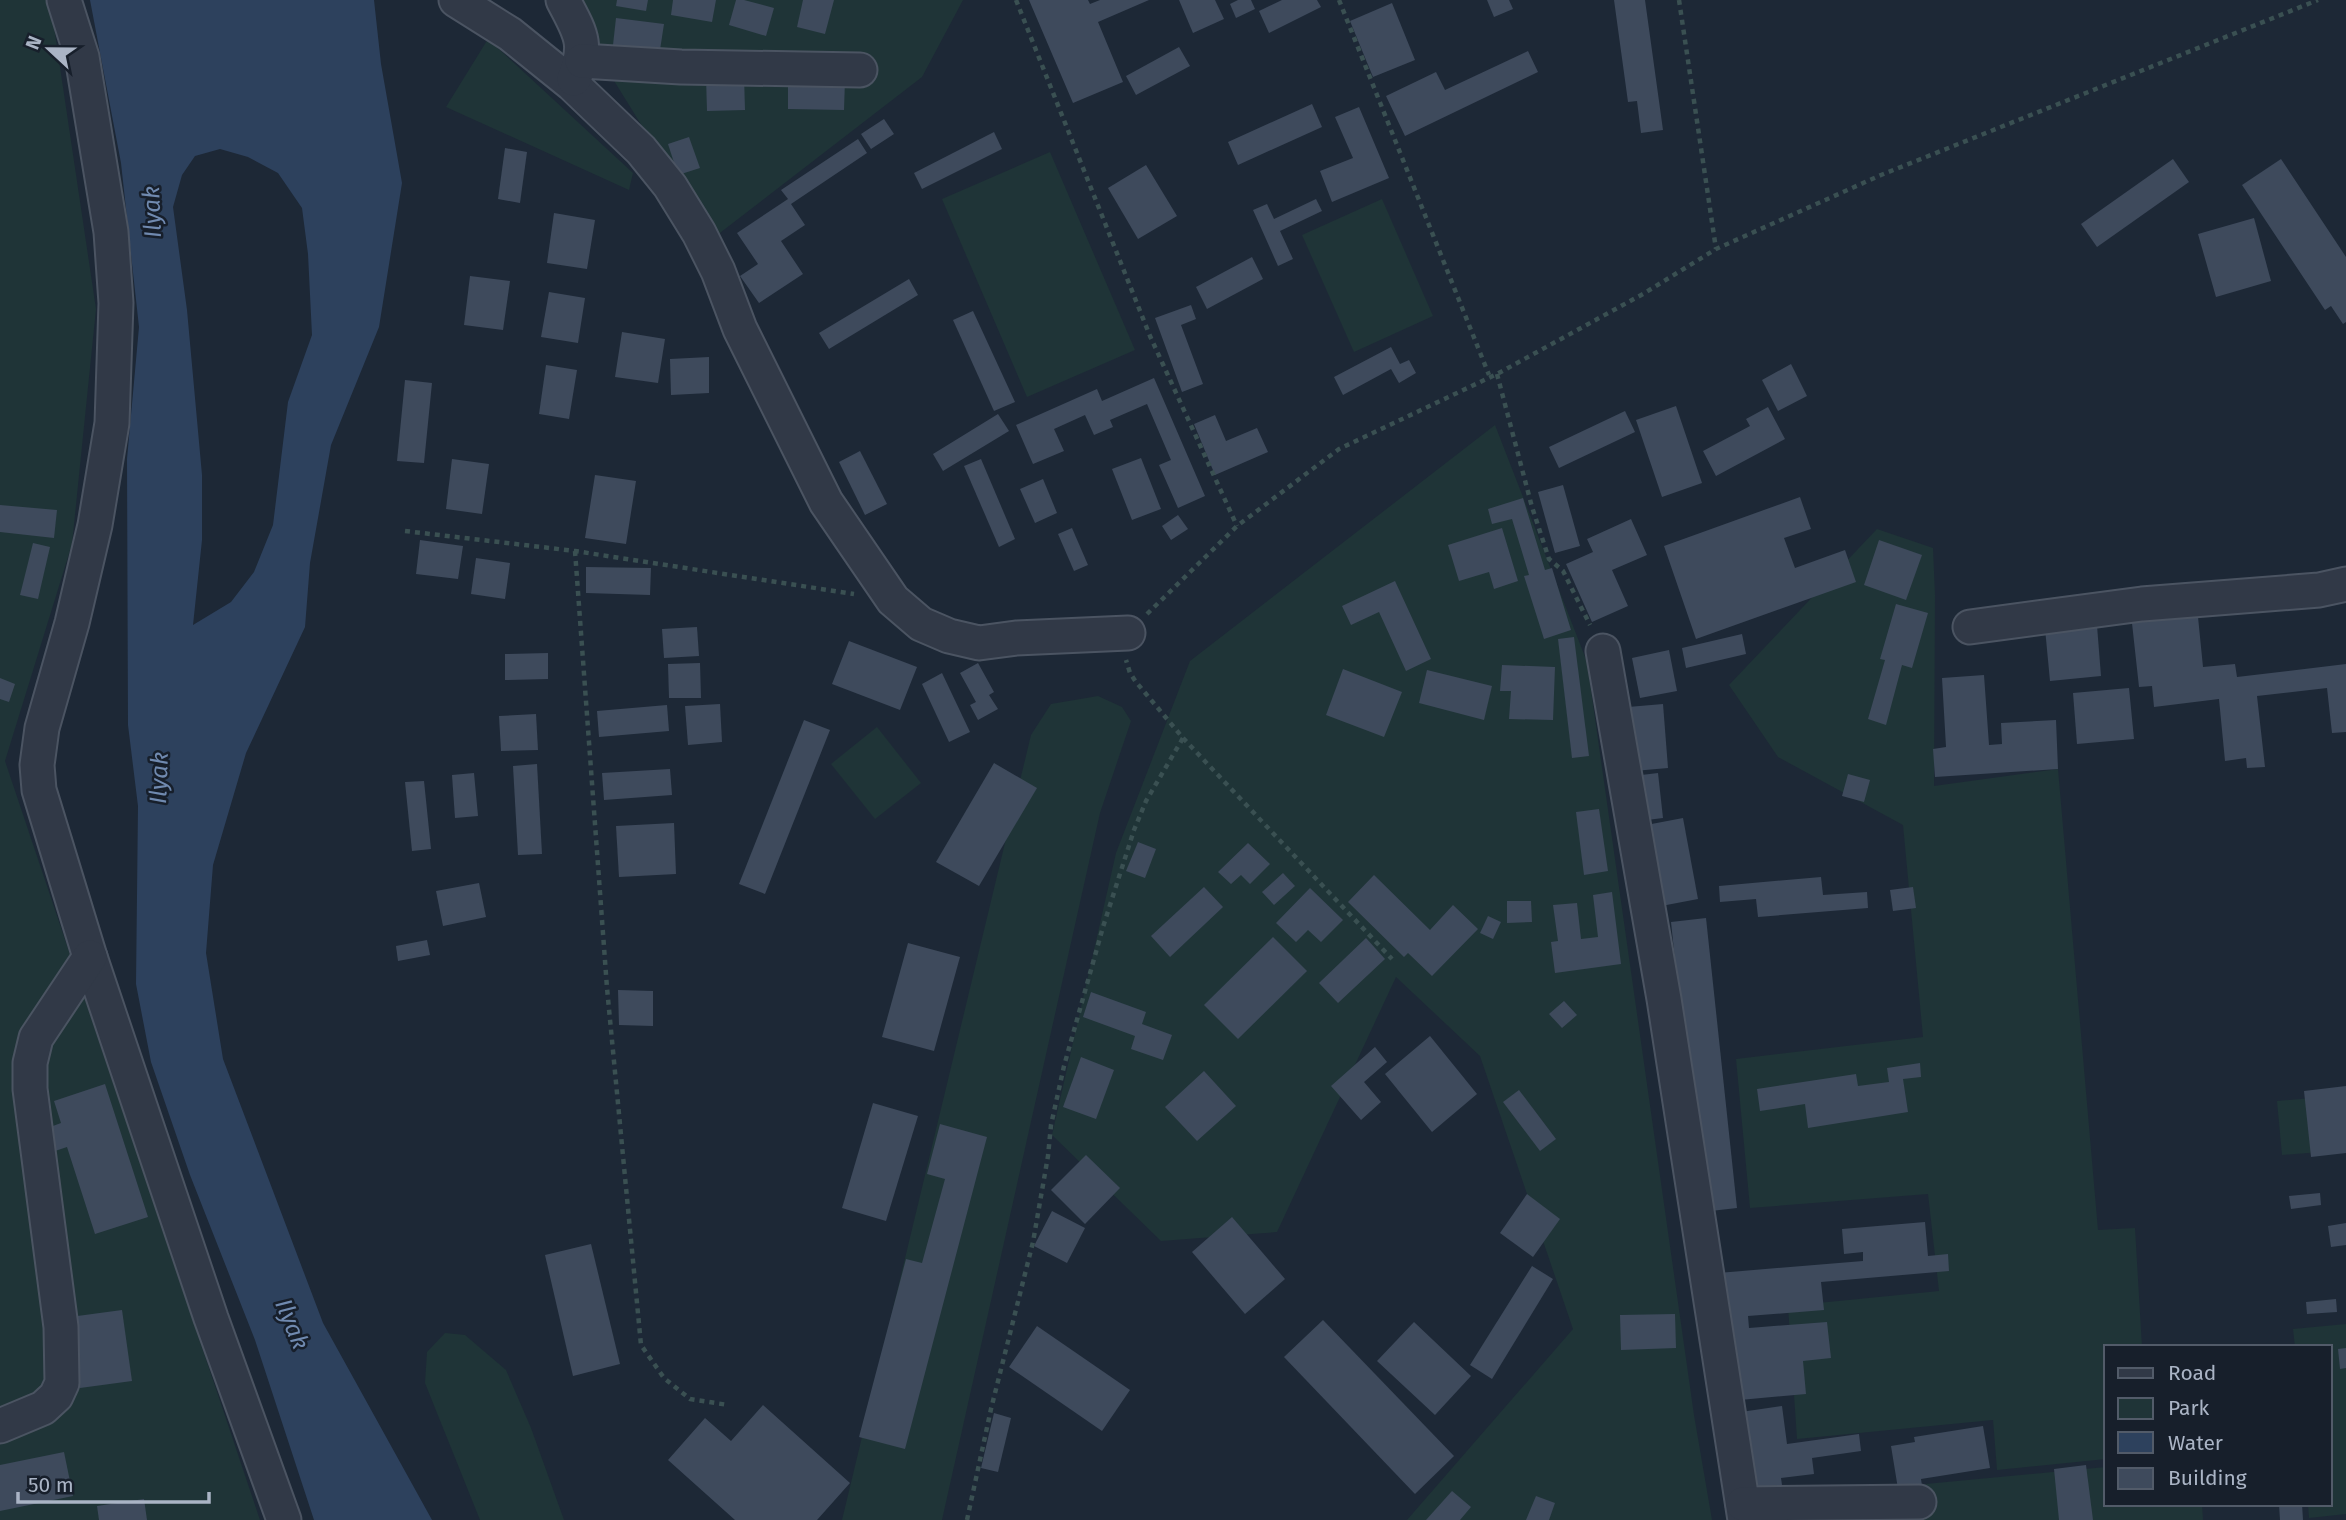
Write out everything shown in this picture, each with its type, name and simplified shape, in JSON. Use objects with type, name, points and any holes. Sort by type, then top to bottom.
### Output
[{"type":"lane","points":[[64,0],[82,57],[111,232],[116,316],[112,423],[97,513],[72,623],[42,727],[37,765],[42,803],[90,957],[211,1318],[284,1520]]},
{"type":"lane","points":[[456,0],[577,72],[670,186],[704,242],[740,329],[826,502],[893,600],[921,624],[949,636],[979,643],[1016,638],[1128,633]]},
{"type":"lane","points":[[563,0],[583,41],[577,72]]},
{"type":"lane","points":[[577,72],[694,67],[860,71]]},
{"type":"lane","points":[[1970,626],[2142,604],[2319,590],[2346,584]]},
{"type":"lane","points":[[1603,651],[1664,999],[1744,1512],[1919,1502]]},
{"type":"lane","points":[[0,1426],[43,1408],[56,1395],[62,1384],[61,1327],[30,1089],[30,1063],[36,1038],[90,957]]},
{"type":"path","points":[[1016,0],[1150,336],[1237,526]]},
{"type":"path","points":[[1339,0],[1489,375]]},
{"type":"path","points":[[1679,0],[1716,249]]},
{"type":"path","points":[[1392,959],[1183,738],[1143,692],[1130,673],[1125,657],[1128,633],[1237,526],[1339,449],[1497,373],[1643,294],[1716,249],[1881,175],[2318,0]]},
{"type":"path","points":[[1497,373],[1532,507],[1549,559],[1563,571],[1603,651]]},
{"type":"path","points":[[405,531],[575,551],[893,600]]},
{"type":"path","points":[[575,551],[607,988],[641,1345],[664,1378],[690,1399],[728,1405]]},
{"type":"path","points":[[967,1520],[991,1409],[1033,1242],[1051,1125],[1103,927],[1146,801],[1183,738]]},
{"type":"green space","points":[[0,0],[50,0],[96,309],[72,544],[5,761],[260,1520],[0,1520]]},
{"type":"green space","points":[[564,0],[963,0],[922,77],[712,239]]},
{"type":"green space","points":[[488,39],[633,173],[629,190],[446,107]]},
{"type":"green space","points":[[1050,152],[1135,350],[1027,397],[942,199]]},
{"type":"green space","points":[[1382,199],[1433,316],[1354,352],[1302,235]]},
{"type":"green space","points":[[1495,425],[1587,662],[1694,1415],[1712,1520],[1407,1520],[1573,1329],[1480,1056],[1396,977],[1277,1232],[1161,1241],[1052,1135],[1116,853],[1190,661]]},
{"type":"green space","points":[[1877,529],[1933,548],[1934,786],[2058,769],[2098,1230],[2135,1228],[2142,1345],[2104,1345],[2104,1459],[1997,1470],[1993,1420],[1797,1439],[1788,1306],[1939,1291],[1928,1194],[1750,1208],[1736,1059],[1923,1037],[1903,825],[1778,757],[1729,685]]},
{"type":"green space","points":[[1098,696],[1122,707],[1131,721],[1100,813],[942,1520],[842,1520],[1031,735],[1051,704]]},
{"type":"green space","points":[[877,727],[921,783],[875,819],[831,764]]},
{"type":"green space","points":[[2346,1095],[2346,1150],[2282,1155],[2277,1101]]},
{"type":"green space","points":[[2346,1324],[2346,1514],[2309,1518],[2308,1506],[2332,1506],[2332,1345],[2295,1345],[2293,1329]]},
{"type":"green space","points":[[445,1333],[465,1335],[506,1370],[531,1428],[564,1520],[480,1520],[425,1383],[427,1352]]},
{"type":"green space","points":[[2104,1467],[2104,1506],[2202,1506],[2203,1520],[1811,1520],[1809,1495]]},
{"type":"water","name":"Ilyak","points":[[90,0],[374,0],[381,64],[402,183],[379,327],[331,445],[310,563],[305,627],[246,753],[213,865],[206,953],[223,1059],[323,1323],[432,1520],[314,1520],[255,1340],[190,1175],[151,1062],[136,984],[138,806],[128,725],[127,459],[139,327],[121,163]],"holes":[[[220,149],[248,157],[278,173],[302,208],[308,254],[312,335],[288,402],[273,525],[254,572],[231,602],[193,625],[202,540],[202,475],[187,310],[173,207],[182,175],[195,156]]]},
{"type":"building","points":[[617,0],[648,0],[646,11],[616,6]]},
{"type":"building","points":[[673,0],[716,0],[712,22],[671,15]]},
{"type":"building","points":[[736,0],[774,8],[766,36],[729,25]]},
{"type":"building","points":[[803,0],[834,0],[825,34],[797,27]]},
{"type":"building","points":[[1029,0],[1088,0],[1090,4],[1100,0],[1149,0],[1098,22],[1123,82],[1073,103]]},
{"type":"building","points":[[1179,0],[1215,0],[1224,19],[1193,33]]},
{"type":"building","points":[[1238,0],[1251,0],[1255,9],[1236,18],[1230,4]]},
{"type":"building","points":[[1282,0],[1317,0],[1321,7],[1269,33],[1259,11]]},
{"type":"building","points":[[1487,0],[1509,0],[1513,9],[1494,17]]},
{"type":"building","points":[[1614,0],[1645,0],[1663,130],[1641,133],[1637,101],[1628,102]]},
{"type":"building","points":[[1392,3],[1415,60],[1373,77],[1350,21]]},
{"type":"building","points":[[616,18],[664,24],[660,50],[613,45]]},
{"type":"building","points":[[1179,47],[1190,66],[1136,95],[1126,76]]},
{"type":"building","points":[[1528,51],[1538,72],[1405,136],[1386,96],[1436,72],[1445,90]]},
{"type":"building","points":[[744,76],[745,110],[707,111],[706,77]]},
{"type":"building","points":[[788,79],[845,80],[844,110],[788,109]]},
{"type":"building","points":[[1312,104],[1322,127],[1238,165],[1228,142]]},
{"type":"building","points":[[1359,107],[1389,178],[1332,202],[1320,171],[1353,158],[1335,117]]},
{"type":"building","points":[[884,119],[894,134],[871,149],[861,134]]},
{"type":"building","points":[[994,132],[1002,149],[922,189],[914,173]]},
{"type":"building","points":[[689,137],[700,168],[678,175],[668,144]]},
{"type":"building","points":[[858,139],[867,153],[791,204],[805,225],[781,241],[803,274],[759,303],[740,276],[758,264],[737,233],[788,199],[781,190]]},
{"type":"building","points":[[505,148],[527,152],[520,203],[498,199]]},
{"type":"building","points":[[2173,159],[2189,182],[2097,247],[2081,224]]},
{"type":"building","points":[[2281,159],[2346,257],[2346,322],[2343,324],[2331,306],[2325,310],[2242,185]]},
{"type":"building","points":[[1146,165],[1177,216],[1138,239],[1108,188]]},
{"type":"building","points":[[1316,199],[1322,211],[1280,231],[1293,259],[1278,266],[1253,210],[1267,204],[1274,219]]},
{"type":"building","points":[[554,213],[595,220],[587,269],[547,263]]},
{"type":"building","points":[[2254,218],[2271,281],[2216,297],[2198,234]]},
{"type":"building","points":[[1252,257],[1263,279],[1207,309],[1196,287]]},
{"type":"building","points":[[470,276],[510,281],[503,330],[464,325]]},
{"type":"building","points":[[909,279],[918,295],[829,349],[819,333]]},
{"type":"building","points":[[549,292],[585,298],[578,343],[541,337]]},
{"type":"building","points":[[1191,305],[1196,319],[1181,325],[1203,384],[1182,392],[1155,318]]},
{"type":"building","points":[[973,311],[1015,402],[994,411],[953,320]]},
{"type":"building","points":[[622,332],[665,339],[658,383],[615,377]]},
{"type":"building","points":[[1391,347],[1400,364],[1409,360],[1416,373],[1399,383],[1391,369],[1343,395],[1334,377]]},
{"type":"building","points":[[709,357],[709,393],[671,395],[670,359]]},
{"type":"building","points":[[1791,364],[1807,396],[1778,411],[1762,380]]},
{"type":"building","points":[[546,365],[577,370],[569,419],[539,414]]},
{"type":"building","points":[[1154,378],[1205,496],[1178,508],[1159,465],[1171,460],[1147,404],[1110,420],[1113,427],[1094,435],[1085,415],[1054,429],[1064,451],[1033,464],[1016,425],[1097,389],[1102,401]]},
{"type":"building","points":[[405,380],[432,383],[424,463],[397,461]]},
{"type":"building","points":[[1676,406],[1702,483],[1662,497],[1636,420]]},
{"type":"building","points":[[1768,407],[1785,439],[1716,476],[1703,451],[1750,426],[1746,419]]},
{"type":"building","points":[[1625,411],[1635,432],[1559,468],[1549,447]]},
{"type":"building","points":[[998,414],[1009,431],[943,471],[933,454]]},
{"type":"building","points":[[1215,415],[1226,441],[1257,428],[1268,452],[1215,475],[1194,424]]},
{"type":"building","points":[[860,451],[887,504],[865,515],[839,462]]},
{"type":"building","points":[[1141,458],[1161,509],[1132,520],[1112,469]]},
{"type":"building","points":[[452,459],[489,464],[482,514],[446,509]]},
{"type":"building","points":[[981,459],[1015,539],[999,547],[964,466]]},
{"type":"building","points":[[595,475],[636,481],[626,544],[585,538]]},
{"type":"building","points":[[1043,479],[1057,513],[1035,523],[1020,489]]},
{"type":"building","points":[[1563,485],[1580,546],[1555,553],[1538,492]]},
{"type":"building","points":[[1800,497],[1811,529],[1784,538],[1795,568],[1845,550],[1856,582],[1696,639],[1664,546]]},
{"type":"building","points":[[1523,498],[1545,570],[1552,568],[1571,630],[1544,639],[1524,576],[1529,575],[1512,519],[1492,524],[1488,509]]},
{"type":"building","points":[[0,505],[57,510],[54,538],[0,532]]},
{"type":"building","points":[[1178,515],[1188,529],[1171,540],[1162,526]]},
{"type":"building","points":[[1631,519],[1647,555],[1612,570],[1628,606],[1592,622],[1566,564],[1593,552],[1587,539]]},
{"type":"building","points":[[1072,528],[1088,565],[1074,571],[1058,534]]},
{"type":"building","points":[[1502,528],[1518,581],[1494,589],[1489,572],[1459,581],[1448,545]]},
{"type":"building","points":[[420,540],[463,546],[458,579],[416,574]]},
{"type":"building","points":[[1879,540],[1922,555],[1906,600],[1864,585]]},
{"type":"building","points":[[33,543],[50,547],[38,599],[20,595]]},
{"type":"building","points":[[476,558],[510,563],[505,599],[471,594]]},
{"type":"building","points":[[586,567],[651,568],[650,595],[586,593]]},
{"type":"building","points":[[1395,581],[1431,659],[1406,671],[1379,612],[1351,625],[1342,606]]},
{"type":"building","points":[[1896,604],[1928,613],[1912,668],[1902,665],[1886,725],[1868,719],[1885,660],[1880,659]]},
{"type":"building","points":[[2197,607],[2203,667],[2235,664],[2237,677],[2346,664],[2346,732],[2332,733],[2327,688],[2257,696],[2265,767],[2247,768],[2246,758],[2225,761],[2219,699],[2154,707],[2152,686],[2139,687],[2131,614]]},
{"type":"building","points":[[2096,613],[2101,676],[2050,681],[2044,618]]},
{"type":"building","points":[[697,627],[699,656],[664,658],[662,629]]},
{"type":"building","points":[[1742,634],[1746,654],[1686,668],[1682,648]]},
{"type":"building","points":[[1574,637],[1589,756],[1572,758],[1558,639]]},
{"type":"building","points":[[849,641],[917,667],[900,710],[832,684]]},
{"type":"building","points":[[1669,650],[1677,691],[1640,698],[1632,658]]},
{"type":"building","points":[[548,653],[548,679],[505,680],[505,654]]},
{"type":"building","points":[[700,663],[701,698],[669,698],[668,664]]},
{"type":"building","points":[[978,663],[994,692],[989,695],[998,709],[978,720],[970,705],[976,702],[960,673]]},
{"type":"building","points":[[1502,665],[1555,667],[1553,720],[1509,719],[1511,691],[1500,691]]},
{"type":"building","points":[[1343,669],[1402,692],[1384,737],[1326,715]]},
{"type":"building","points":[[1427,670],[1492,686],[1484,720],[1419,703]]},
{"type":"building","points":[[942,673],[970,732],[949,742],[922,684]]},
{"type":"building","points":[[1984,675],[1989,745],[2002,744],[2001,723],[2056,720],[2058,769],[1935,777],[1933,749],[1946,747],[1942,678]]},
{"type":"building","points":[[0,678],[15,684],[9,702],[0,699]]},
{"type":"building","points":[[2129,688],[2134,739],[2077,744],[2073,693]]},
{"type":"building","points":[[720,704],[722,742],[688,745],[685,706]]},
{"type":"building","points":[[1663,704],[1668,768],[1634,771],[1628,707]]},
{"type":"building","points":[[667,705],[669,731],[599,737],[597,711]]},
{"type":"building","points":[[536,714],[538,750],[501,751],[499,716]]},
{"type":"building","points":[[804,720],[830,730],[765,894],[739,884]]},
{"type":"building","points":[[994,763],[1037,788],[979,886],[936,862]]},
{"type":"building","points":[[537,764],[542,854],[518,855],[513,766]]},
{"type":"building","points":[[670,769],[672,795],[604,800],[602,773]]},
{"type":"building","points":[[474,773],[478,816],[455,818],[452,775]]},
{"type":"building","points":[[1658,773],[1663,818],[1639,821],[1633,776]]},
{"type":"building","points":[[1848,774],[1870,780],[1864,802],[1842,796]]},
{"type":"building","points":[[424,781],[431,849],[412,851],[405,782]]},
{"type":"building","points":[[1599,809],[1608,871],[1584,875],[1576,812]]},
{"type":"building","points":[[1683,818],[1698,899],[1656,907],[1641,826]]},
{"type":"building","points":[[674,823],[676,874],[619,877],[616,826]]},
{"type":"building","points":[[1138,842],[1156,849],[1145,878],[1126,871]]},
{"type":"building","points":[[1248,843],[1270,864],[1250,884],[1241,875],[1231,884],[1218,872]]},
{"type":"building","points":[[1283,873],[1295,886],[1274,905],[1262,892]]},
{"type":"building","points":[[1374,875],[1430,930],[1453,905],[1478,929],[1432,976],[1408,953],[1404,957],[1348,902]]},
{"type":"building","points":[[1821,877],[1823,895],[1867,892],[1868,908],[1758,917],[1756,899],[1720,902],[1719,886]]},
{"type":"building","points":[[479,883],[486,917],[443,926],[436,891]]},
{"type":"building","points":[[1204,887],[1223,907],[1170,957],[1151,936]]},
{"type":"building","points":[[1913,887],[1916,908],[1893,911],[1890,890]]},
{"type":"building","points":[[1310,888],[1343,920],[1321,942],[1308,930],[1296,942],[1276,923]]},
{"type":"building","points":[[1612,892],[1621,964],[1555,973],[1551,942],[1558,941],[1553,905],[1577,903],[1581,939],[1598,937],[1593,895]]},
{"type":"building","points":[[1507,901],[1531,901],[1532,922],[1507,923]]},
{"type":"building","points":[[1488,916],[1501,922],[1493,939],[1480,933]]},
{"type":"building","points":[[1706,918],[1737,1208],[1702,1212],[1671,922]]},
{"type":"building","points":[[1273,937],[1307,971],[1238,1039],[1204,1005]]},
{"type":"building","points":[[1366,938],[1385,959],[1338,1003],[1319,983]]},
{"type":"building","points":[[427,940],[430,955],[398,961],[396,946]]},
{"type":"building","points":[[908,943],[960,957],[934,1051],[882,1037]]},
{"type":"building","points":[[618,990],[653,991],[653,1026],[619,1025]]},
{"type":"building","points":[[1091,992],[1146,1012],[1142,1024],[1172,1035],[1163,1060],[1131,1049],[1135,1036],[1083,1017]]},
{"type":"building","points":[[1564,1001],[1577,1015],[1562,1028],[1549,1014]]},
{"type":"building","points":[[1430,1036],[1477,1094],[1432,1132],[1385,1074]]},
{"type":"building","points":[[1375,1047],[1387,1062],[1364,1082],[1381,1102],[1361,1120],[1331,1086]]},
{"type":"building","points":[[1081,1057],[1114,1070],[1096,1119],[1063,1107]]},
{"type":"building","points":[[1920,1063],[1921,1077],[1903,1079],[1908,1112],[1808,1128],[1805,1104],[1760,1111],[1757,1089],[1856,1074],[1858,1086],[1889,1082],[1887,1068]]},
{"type":"building","points":[[1204,1071],[1236,1106],[1197,1141],[1165,1107]]},
{"type":"building","points":[[105,1084],[148,1217],[95,1234],[67,1147],[49,1153],[42,1130],[61,1123],[54,1101]]},
{"type":"building","points":[[2346,1086],[2346,1153],[2311,1157],[2304,1091]]},
{"type":"building","points":[[1519,1090],[1556,1139],[1540,1151],[1503,1102]]},
{"type":"building","points":[[873,1103],[918,1116],[886,1221],[842,1208]]},
{"type":"building","points":[[940,1124],[987,1137],[905,1449],[859,1437],[906,1259],[922,1263],[945,1179],[927,1174]]},
{"type":"building","points":[[1086,1155],[1120,1188],[1085,1224],[1051,1190]]},
{"type":"building","points":[[2320,1193],[2321,1205],[2291,1209],[2289,1196]]},
{"type":"building","points":[[1527,1194],[1560,1219],[1533,1257],[1500,1233]]},
{"type":"building","points":[[1052,1211],[1085,1228],[1067,1263],[1034,1246]]},
{"type":"building","points":[[1232,1217],[1285,1279],[1245,1314],[1192,1252]]},
{"type":"building","points":[[1925,1222],[1928,1256],[1948,1254],[1949,1271],[1821,1282],[1824,1310],[1748,1316],[1749,1328],[1827,1322],[1831,1358],[1803,1361],[1806,1394],[1729,1401],[1718,1273],[1863,1261],[1863,1252],[1844,1254],[1842,1229]]},
{"type":"building","points":[[2346,1223],[2346,1245],[2331,1247],[2328,1226]]},
{"type":"building","points":[[591,1244],[620,1364],[573,1376],[545,1255]]},
{"type":"building","points":[[1532,1266],[1553,1279],[1492,1379],[1470,1365]]},
{"type":"building","points":[[2336,1299],[2337,1312],[2307,1314],[2306,1302]]},
{"type":"building","points":[[122,1310],[132,1381],[80,1388],[70,1317]]},
{"type":"building","points":[[1675,1314],[1676,1348],[1621,1350],[1620,1315]]},
{"type":"building","points":[[1323,1320],[1454,1456],[1415,1494],[1284,1357]]},
{"type":"building","points":[[1414,1322],[1471,1376],[1435,1415],[1377,1361]]},
{"type":"building","points":[[1037,1326],[1130,1390],[1102,1431],[1009,1367]]},
{"type":"building","points":[[2346,1348],[2346,1368],[2340,1369],[2338,1349]]},
{"type":"building","points":[[763,1405],[850,1483],[817,1520],[735,1520],[668,1460],[705,1418],[731,1441]]},
{"type":"building","points":[[1782,1406],[1787,1444],[1859,1434],[1861,1451],[1812,1458],[1814,1474],[1781,1478],[1782,1485],[1755,1489],[1734,1413]]},
{"type":"building","points":[[994,1413],[1011,1418],[998,1472],[981,1468]]},
{"type":"building","points":[[1983,1426],[1990,1468],[1921,1479],[1923,1492],[1899,1495],[1891,1446],[1915,1442],[1914,1437]]},
{"type":"building","points":[[64,1452],[73,1496],[0,1511],[0,1465]]},
{"type":"building","points":[[2086,1465],[2093,1520],[2059,1520],[2054,1469]]},
{"type":"building","points":[[1452,1491],[1471,1507],[1460,1520],[1426,1520]]},
{"type":"building","points":[[1536,1496],[1555,1503],[1549,1520],[1526,1520]]},
{"type":"building","points":[[144,1499],[147,1520],[99,1520],[97,1506]]},
{"type":"building","points":[[2279,1506],[2302,1506],[2303,1520],[2280,1520]]}]
